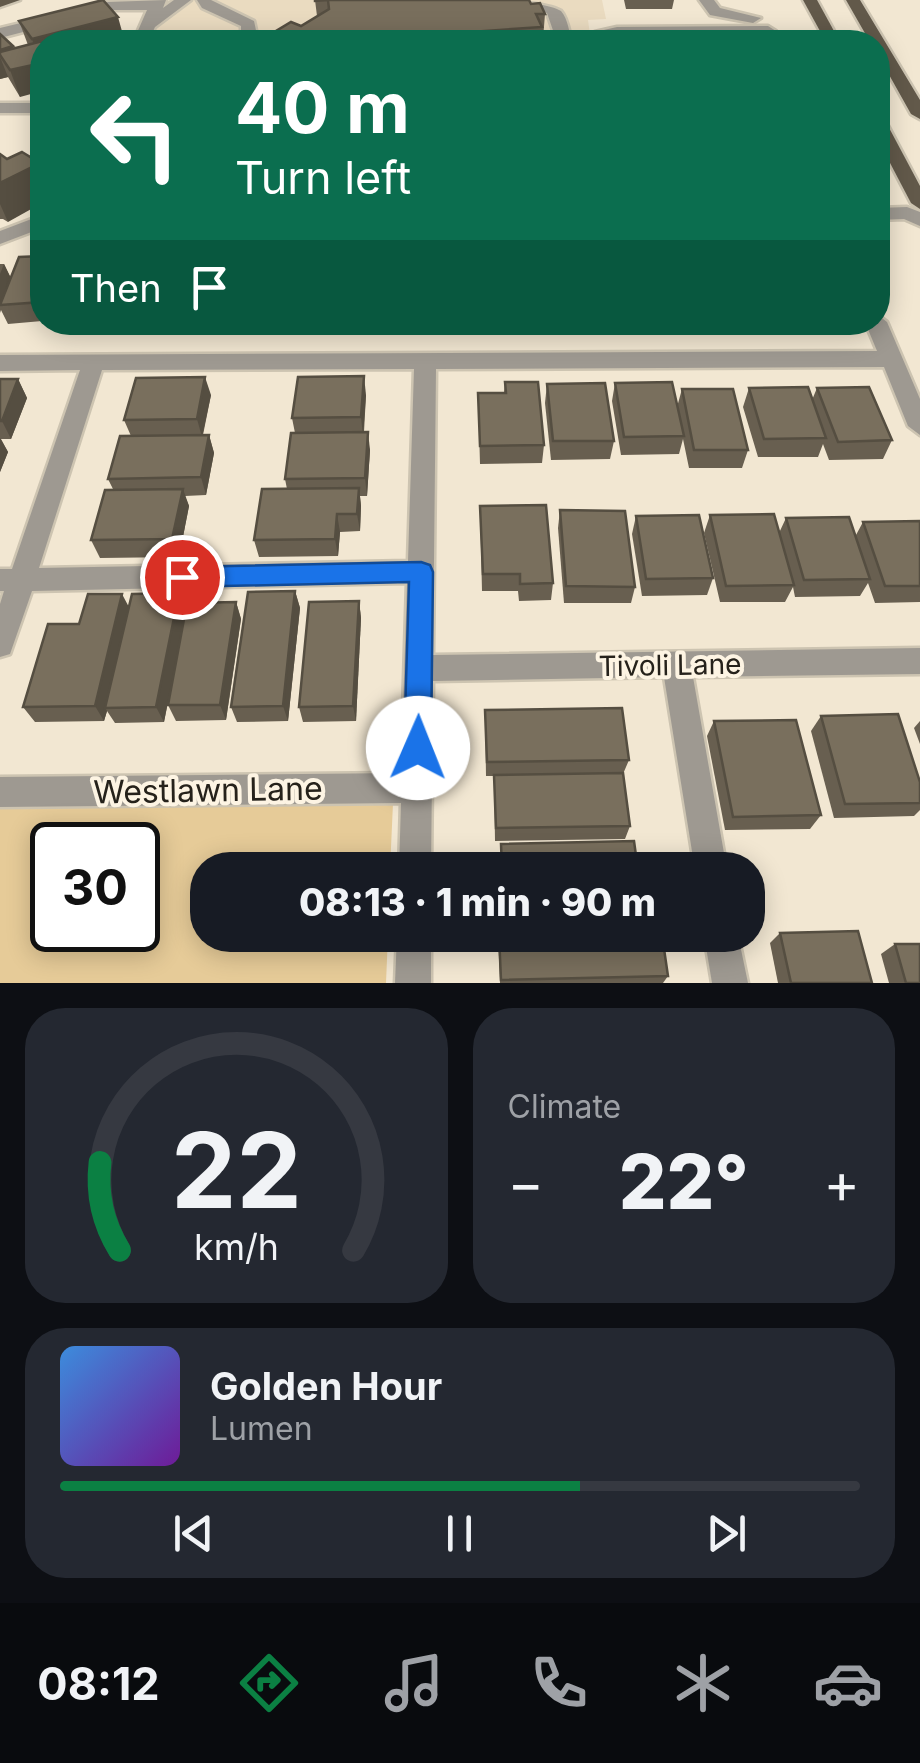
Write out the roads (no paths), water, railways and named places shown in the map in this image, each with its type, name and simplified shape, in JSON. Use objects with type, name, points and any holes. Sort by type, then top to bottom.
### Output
[{"type":"main road","points":[[0,4],[12,0]]},
{"type":"main road","points":[[810,0],[826,30]]},
{"type":"main road","points":[[854,0],[871,30]]},
{"type":"main road","points":[[890,62],[920,114]]},
{"type":"main road","points":[[890,147],[920,203]]},
{"type":"street","points":[[148,25],[184,0]]},
{"type":"street","points":[[204,0],[249,24],[248,30]]},
{"type":"street","points":[[462,0],[557,5],[561,30]]},
{"type":"street","points":[[706,0],[714,12],[765,30]]},
{"type":"street","points":[[754,0],[768,30]]},
{"type":"street","points":[[0,33],[108,6],[158,3],[146,30]]},
{"type":"street","points":[[0,108],[30,108]]},
{"type":"street","points":[[890,214],[907,213],[920,220]]},
{"type":"street","points":[[0,238],[30,226]]},
{"type":"street","points":[[890,230],[920,230]]},
{"type":"street","points":[[882,335],[920,426]]},
{"type":"street","points":[[0,363],[892,359]]},
{"type":"street","points":[[415,852],[425,361]]},
{"type":"street","points":[[0,646],[11,580],[94,362]]},
{"type":"street","points":[[11,580],[421,572]]},
{"type":"street","name":"Tivoli Lane","points":[[419,668],[920,661]]},
{"type":"street","points":[[676,664],[707,852]]},
{"type":"street","name":"Westlawn Lane","points":[[0,792],[417,788]]},
{"type":"street","points":[[413,983],[414,952]]},
{"type":"street","points":[[725,952],[730,983]]}]
